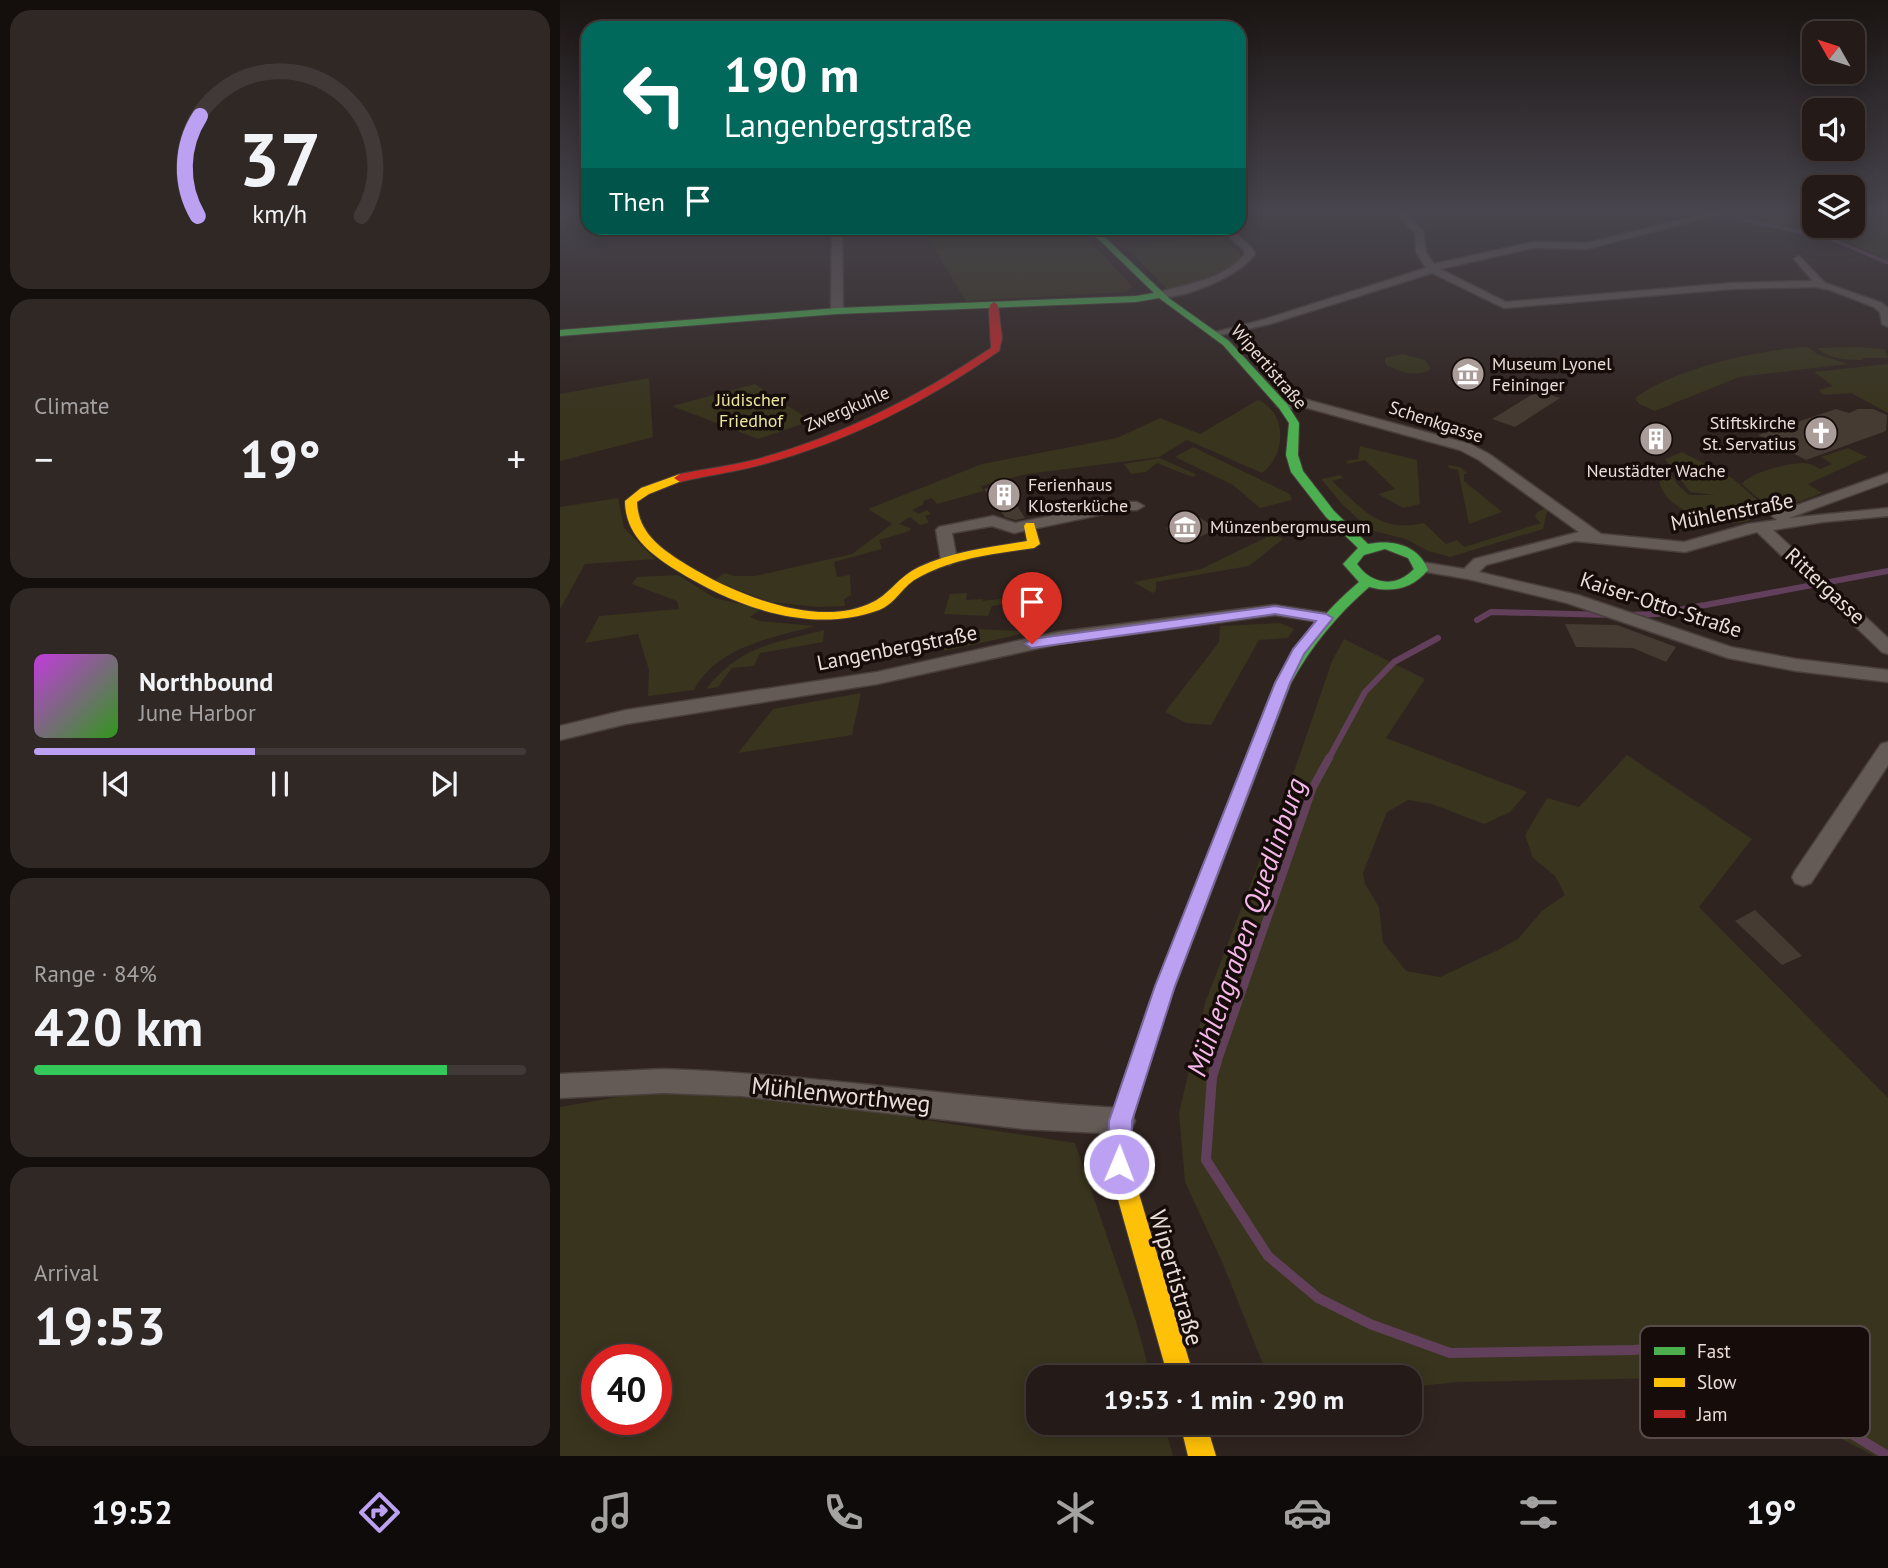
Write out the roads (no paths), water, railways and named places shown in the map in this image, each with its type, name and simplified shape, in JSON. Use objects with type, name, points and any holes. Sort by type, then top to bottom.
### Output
[{"type":"street","points":[[836,311],[837,278]]},
{"type":"street","name":"Wipertistraße","points":[[1142,278],[1160,295],[1216,335],[1283,406],[1294,423],[1292,456],[1295,469],[1333,517],[1365,548]]},
{"type":"street","points":[[560,333],[836,311],[1136,299],[1160,295],[1215,278]]},
{"type":"street","points":[[1216,335],[1404,278]]},
{"type":"street","points":[[1448,278],[1505,309],[1564,298],[1634,296],[1732,286],[1822,285],[1878,305],[1885,311],[1888,324]]},
{"type":"street","points":[[1816,278],[1822,285]]},
{"type":"street","name":"Zwergkuhle","points":[[949,560],[900,583],[889,598],[878,606],[839,614],[772,607],[724,593],[686,572],[664,556],[633,524],[628,512],[631,501],[657,484],[759,462],[842,436],[881,419],[996,349],[999,342],[992,311],[994,305]]},
{"type":"street","name":"Schenkgasse","points":[[1283,406],[1304,403],[1465,447],[1484,457],[1596,536]]},
{"type":"street","points":[[1755,528],[1826,497],[1888,477]]},
{"type":"street","points":[[1030,526],[1034,544],[949,560],[944,530],[993,521],[1014,528],[1123,506],[1137,506]]},
{"type":"street","name":"Mühlenstraße","points":[[1468,574],[1474,565],[1567,538],[1596,536],[1632,544],[1685,547],[1755,528],[1888,512]]},
{"type":"street","name":"Rittergasse","points":[[1755,528],[1826,586],[1888,648]]},
{"type":"street","points":[[1385,545],[1401,548],[1416,558],[1421,567],[1416,579],[1402,585],[1384,586],[1367,582],[1355,574],[1350,564],[1354,555],[1365,548],[1385,545]]},
{"type":"street","name":"Kaiser-Otto-Straße","points":[[1421,567],[1468,574],[1605,609],[1710,647],[1747,656],[1888,676]]},
{"type":"street","name":"Wipertistraße","points":[[1178,1365],[1119,1164],[1121,1121],[1165,986],[1283,683],[1298,652],[1326,618],[1367,582]]},
{"type":"street","name":"Langenbergstraße","points":[[560,733],[626,717],[877,678],[1058,638],[1275,610],[1326,618]]},
{"type":"street","points":[[1803,877],[1888,749]]},
{"type":"street","name":"Mühlenworthweg","points":[[560,1086],[663,1081],[741,1084],[1024,1116],[1121,1121]]},
{"type":"street","points":[[1196,1435],[1202,1456]]},
{"type":"waterway","name":"Mühlengraben Quedlinburg","points":[[1626,615],[1657,614],[1888,571]]},
{"type":"waterway","name":"Mühlengraben Quedlinburg","points":[[1477,620],[1491,612],[1611,615]]},
{"type":"waterway","name":"Mühlengraben Quedlinburg","points":[[1328,760],[1365,692],[1394,662],[1438,638]]},
{"type":"waterway","name":"Mühlengraben Quedlinburg","points":[[1217,1063],[1313,787],[1329,758]]},
{"type":"waterway","name":"Mühlengraben Quedlinburg","points":[[1217,1061],[1212,1077],[1206,1160],[1268,1256],[1318,1298],[1370,1324],[1450,1353],[1640,1349]]},
{"type":"waterway","name":"Mühlengraben Quedlinburg","points":[[1858,1438],[1888,1456]]},
{"type":"place","name":"Museum Lyonel Feininger","points":[[1468,374]]},
{"type":"place","name":"Stiftskirche St. Servatius","points":[[1821,433]]},
{"type":"place","name":"Neustädter Wache","points":[[1656,439]]},
{"type":"place","name":"Ferienhaus Klosterküche","points":[[1004,495]]},
{"type":"place","name":"Münzenbergmuseum","points":[[1185,527]]},
{"type":"park label","name":"Jüdischer Friedhof","points":[[751,410]]}]
